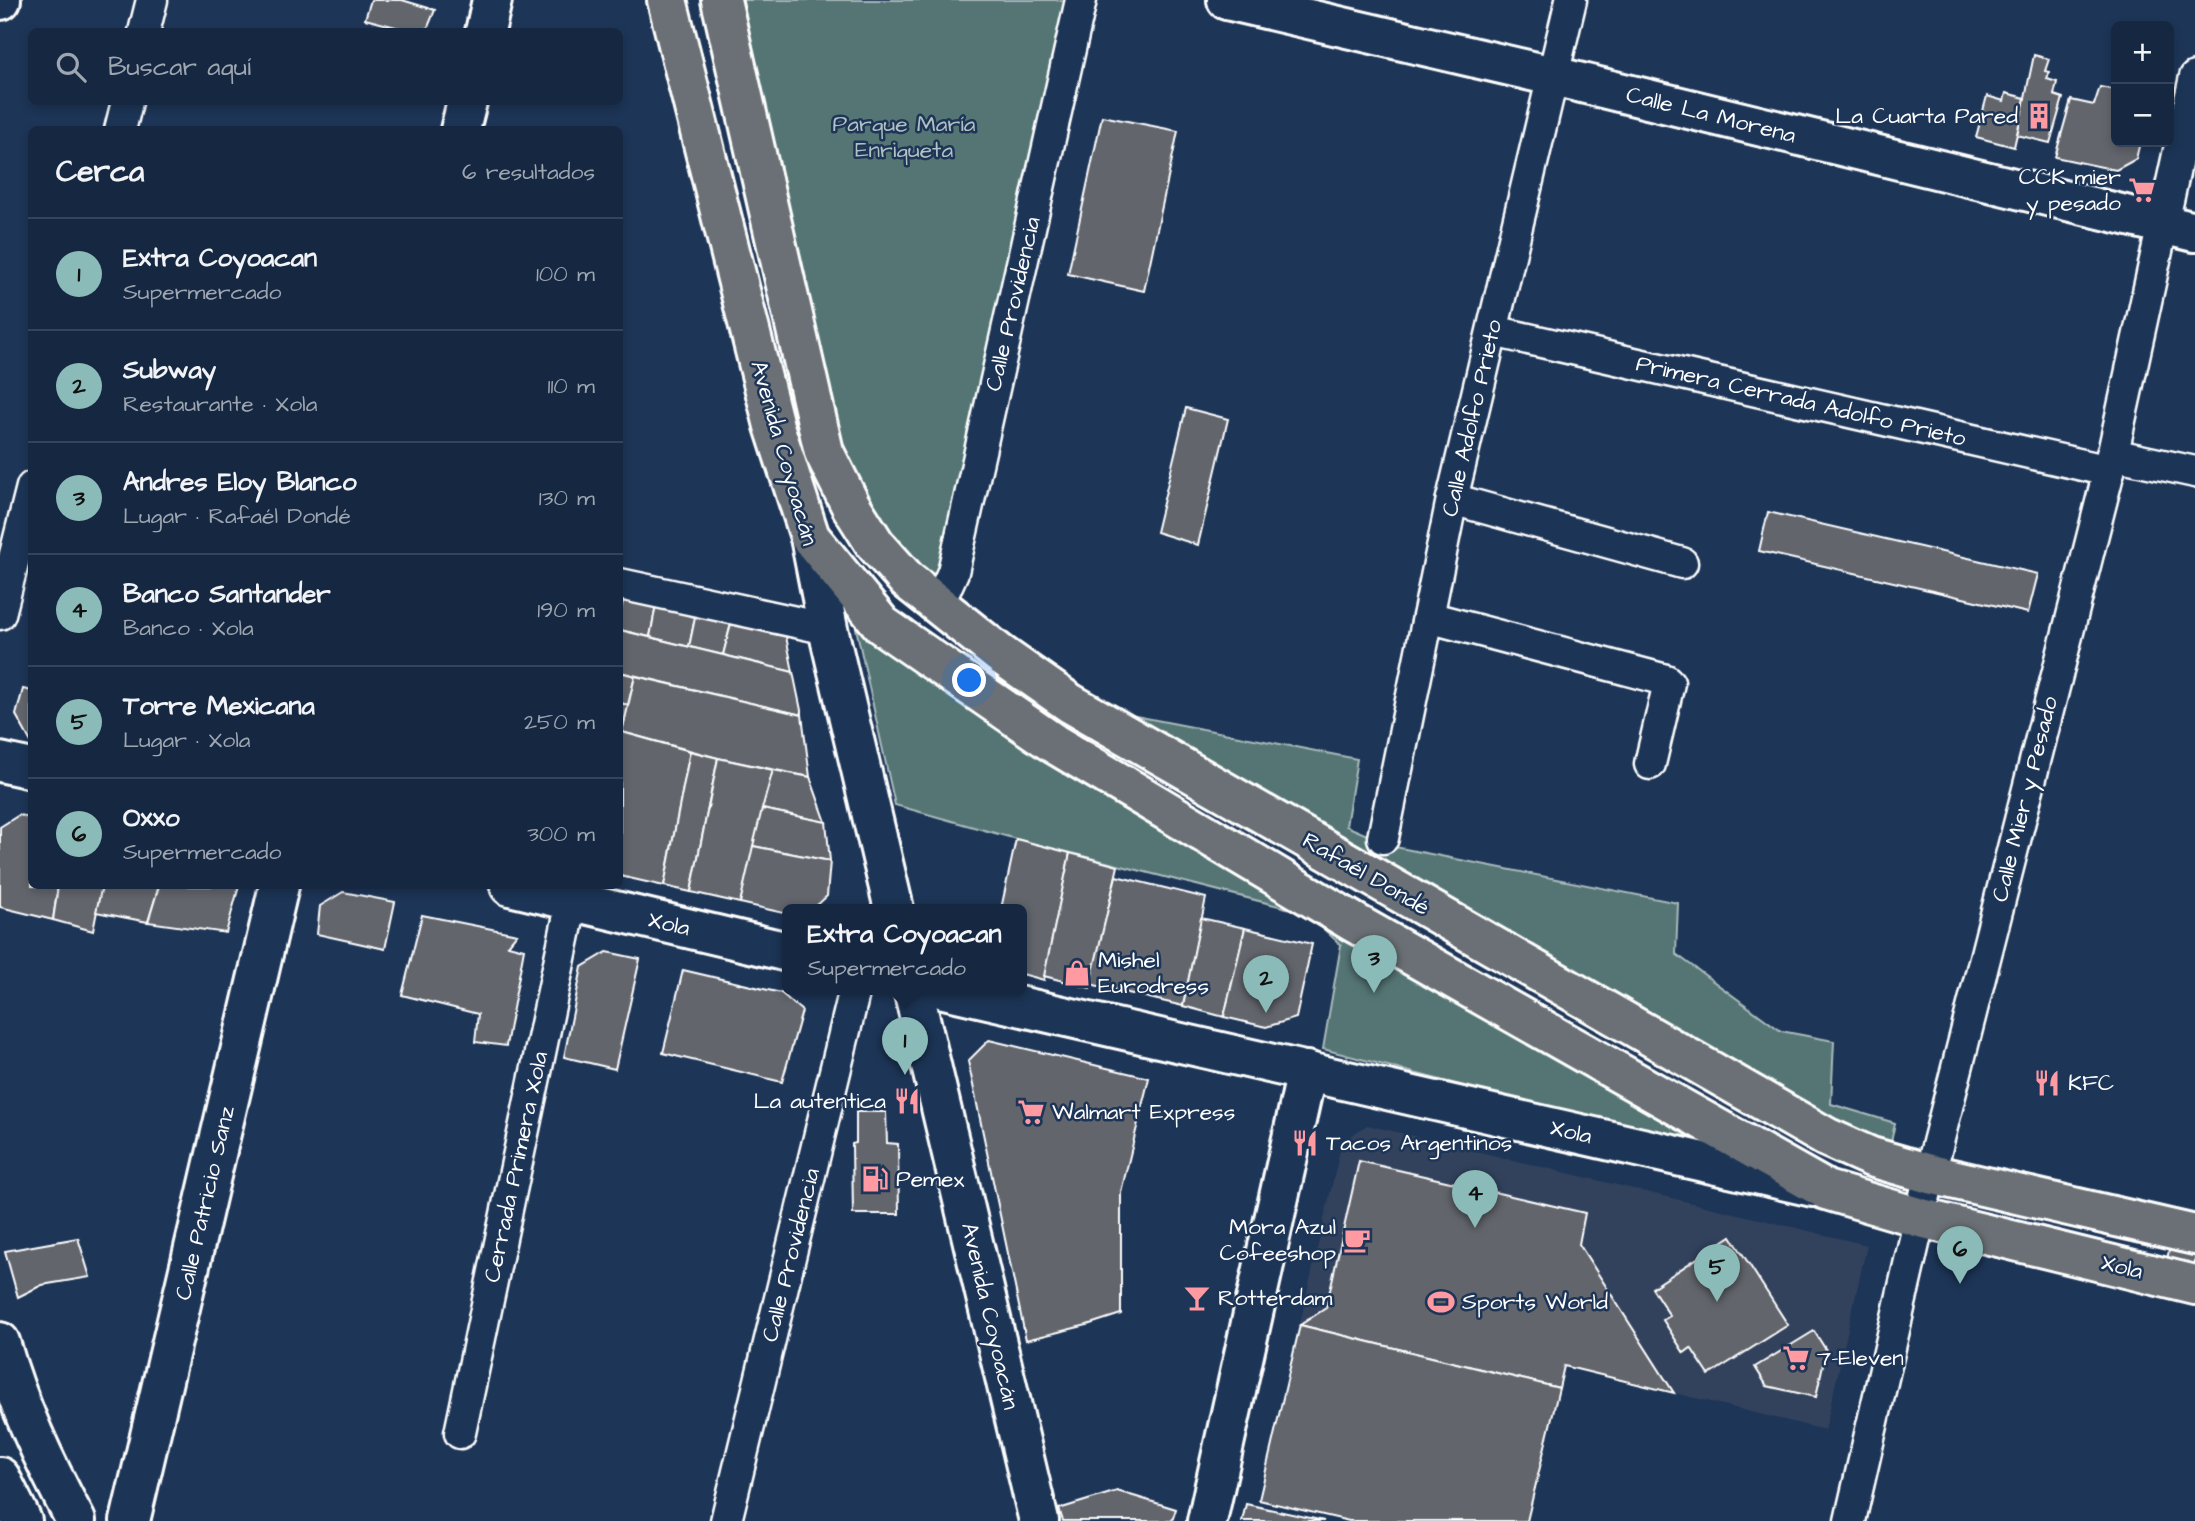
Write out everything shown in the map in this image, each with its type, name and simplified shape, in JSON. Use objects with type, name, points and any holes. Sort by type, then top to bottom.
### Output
[{"type":"main road","name":"Avenida Coyoacán","points":[[667,0],[774,426],[810,537]]},
{"type":"main road","name":"Avenida Coyoacán","points":[[721,0],[824,452],[851,506]]},
{"type":"main road","name":"Rafaél Dondé","points":[[851,506],[875,544],[907,580],[1000,654],[1070,704],[1826,1137],[1871,1157],[1930,1174]]},
{"type":"main road","name":"Rafaél Dondé","points":[[810,537],[882,625],[1053,743],[1353,922],[1826,1190]]},
{"type":"main road","name":"Xola","points":[[1930,1174],[2195,1235]]},
{"type":"main road","name":"Xola","points":[[1826,1190],[1921,1218],[2195,1285]]},
{"type":"street","points":[[145,28],[152,0]]},
{"type":"street","points":[[486,28],[492,0]]},
{"type":"street","name":"Calle Providencia","points":[[938,605],[953,572],[1081,0]]},
{"type":"street","name":"Calle La Morena","points":[[1227,0],[1553,76],[2178,229]]},
{"type":"street","name":"Calle Adolfo Prieto","points":[[1384,838],[1452,499],[1572,0]]},
{"type":"street","name":"Calle Mier y Pesado","points":[[1850,1521],[1930,1174],[2111,463],[2178,229],[2195,77]]},
{"type":"street","points":[[121,126],[126,105]]},
{"type":"street","points":[[461,126],[466,105]]},
{"type":"street","name":"Primera Cerrada Adolfo Prieto","points":[[1493,331],[2111,463],[2195,472]]},
{"type":"street","points":[[1452,499],[1682,563]]},
{"type":"street","points":[[0,614],[28,503]]},
{"type":"street","name":"Avenida Coyoacán","points":[[810,537],[828,629],[893,904]]},
{"type":"street","points":[[623,585],[828,629]]},
{"type":"street","points":[[1428,617],[1666,680],[1669,683],[1650,764]]},
{"type":"street","points":[[0,762],[28,768]]},
{"type":"street","name":"Calle Patricio Sanz","points":[[130,1521],[278,889]]},
{"type":"street","name":"Xola","points":[[522,889],[782,951]]},
{"type":"street","name":"Cerrada Primera Xola","points":[[460,1433],[572,901]]},
{"type":"street","name":"Calle Providencia","points":[[726,1521],[854,995]]},
{"type":"street","name":"Avenida Coyoacán","points":[[914,995],[1039,1521]]},
{"type":"street","name":"Xola","points":[[971,995],[1826,1190]]},
{"type":"street","points":[[1207,1521],[1307,1071]]},
{"type":"street","points":[[0,1342],[18,1400],[44,1462],[76,1521]]},
{"type":"street","points":[[0,1477],[22,1521]]},
{"type":"shaded area","points":[[1367,1125],[1867,1245],[1825,1430],[1565,1366],[1527,1521],[1349,1521],[1259,1500],[1342,1142]]},
{"type":"green space","name":"Parque María Enriqueta","points":[[731,0],[1075,0],[937,590],[897,549],[826,421]]},
{"type":"green space","points":[[856,628],[1361,938],[1756,1163],[1323,1049],[1341,945],[1306,913],[1016,839],[895,805]]},
{"type":"green space","points":[[1084,706],[1357,759],[1346,826],[1395,847],[1678,903],[1676,954],[1781,1031],[1834,1041],[1831,1104],[1895,1123],[1889,1152]]},
{"type":"building","points":[[371,0],[402,0],[435,10],[428,28],[400,28],[365,19]]},
{"type":"building","name":"La Cuarta Pared","points":[[2034,55],[2049,59],[2045,71],[2049,72],[2047,79],[2057,82],[2054,95],[2063,98],[2050,143],[2017,135]]},
{"type":"building","points":[[2100,87],[2111,89],[2111,147],[2139,147],[2136,159],[2116,170],[2055,157],[2071,100],[2094,105]]},
{"type":"building","points":[[2006,93],[2025,98],[2014,147],[1976,137],[1987,96],[2004,101]]},
{"type":"building","points":[[1102,116],[1178,131],[1144,291],[1068,274]]},
{"type":"building","points":[[1186,408],[1228,419],[1198,545],[1156,532]]},
{"type":"building","points":[[1768,512],[2038,574],[2028,613],[1759,551]]},
{"type":"building","points":[[625,592],[657,599],[650,637],[623,631]]},
{"type":"building","points":[[657,599],[697,608],[689,647],[650,637]]},
{"type":"building","points":[[697,608],[733,616],[723,655],[689,647]]},
{"type":"building","points":[[733,616],[784,626],[793,672],[723,655]]},
{"type":"building","points":[[623,631],[793,672],[802,715],[623,673]]},
{"type":"building","points":[[623,673],[635,676],[628,705],[623,704]]},
{"type":"building","points":[[635,676],[802,715],[810,777],[718,758],[623,732]]},
{"type":"building","points":[[23,689],[28,690],[28,737],[16,715]]},
{"type":"building","points":[[623,704],[628,705],[623,728]]},
{"type":"building","points":[[623,732],[690,751],[664,886],[623,877]]},
{"type":"building","points":[[690,751],[718,758],[691,892],[664,886]]},
{"type":"building","points":[[718,758],[773,770],[740,903],[691,892]]},
{"type":"building","points":[[773,770],[810,777],[826,822],[762,809]]},
{"type":"building","points":[[762,809],[826,822],[830,861],[753,846]]},
{"type":"building","points":[[19,815],[28,817],[28,889],[58,889],[53,920],[0,907],[0,827]]},
{"type":"building","points":[[1016,839],[1070,853],[1044,980],[1027,975],[1027,904],[1002,904]]},
{"type":"building","points":[[753,846],[830,861],[827,896],[818,904],[782,904],[782,913],[740,903]]},
{"type":"building","points":[[1070,853],[1118,866],[1090,988],[1044,976]]},
{"type":"building","points":[[1116,876],[1206,898],[1183,1006],[1090,984]]},
{"type":"building","points":[[58,889],[101,889],[93,931],[53,920]]},
{"type":"building","points":[[101,889],[158,889],[148,922],[96,912]]},
{"type":"building","points":[[158,889],[238,889],[226,933],[148,922]]},
{"type":"building","points":[[343,892],[395,902],[385,949],[317,934],[320,906]]},
{"type":"building","points":[[422,915],[517,934],[508,945],[524,949],[506,1046],[475,1042],[478,1014],[402,995]]},
{"type":"building","points":[[1201,918],[1245,928],[1224,1017],[1183,1006]]},
{"type":"building","points":[[1245,928],[1312,944],[1296,1018],[1266,1027],[1224,1017]]},
{"type":"building","points":[[607,952],[640,959],[615,1069],[564,1057],[582,967]]},
{"type":"building","points":[[683,970],[781,993],[802,1011],[782,1082],[663,1053]]},
{"type":"building","points":[[989,1040],[1149,1078],[1121,1192],[1121,1314],[1026,1340],[968,1061]]},
{"type":"building","name":"Pemex","points":[[856,1112],[886,1112],[887,1143],[898,1144],[899,1214],[853,1214],[852,1144],[856,1143]]},
{"type":"building","points":[[1359,1161],[1585,1213],[1579,1244],[1674,1393],[1564,1366],[1559,1388],[1300,1325],[1326,1308]]},
{"type":"building","points":[[2173,1234],[2195,1239],[2195,1266],[2167,1259]]},
{"type":"building","points":[[1731,1236],[1788,1325],[1709,1375],[1691,1348],[1684,1353],[1663,1320],[1670,1316],[1652,1288]]},
{"type":"building","points":[[78,1238],[90,1277],[42,1285],[18,1297],[5,1251]]},
{"type":"building","points":[[1300,1325],[1559,1388],[1527,1521],[1349,1521],[1259,1500]]},
{"type":"building","name":"7-Eleven","points":[[1814,1331],[1826,1350],[1816,1397],[1767,1386],[1755,1367]]},
{"type":"building","points":[[1117,1491],[1176,1509],[1172,1521],[1063,1521],[1059,1509]]},
{"type":"building","points":[[1246,1504],[1324,1521],[1242,1521]]},
{"type":"place","name":"La Cuarta Pared","points":[[2039,116]]},
{"type":"place","name":"CCK mier y pesado","points":[[2142,190]]},
{"type":"place","name":"Mishel Eurodress","points":[[1077,973]]},
{"type":"place","name":"Andres Eloy Blanco","points":[[1374,993]]},
{"type":"place","name":"Subway","points":[[1266,1013]]},
{"type":"place","name":"Extra Coyoacan","points":[[905,1075]]},
{"type":"place","name":"KFC","points":[[2047,1083]]},
{"type":"place","name":"La autentica","points":[[907,1101]]},
{"type":"place","name":"Walmart Express","points":[[1031,1112]]},
{"type":"place","name":"Tacos Argentinos","points":[[1305,1143]]},
{"type":"place","name":"Pemex","points":[[875,1179]]},
{"type":"place","name":"Banco Santander","points":[[1475,1228]]},
{"type":"place","name":"Mora Azul Cofeeshop","points":[[1357,1240]]},
{"type":"place","name":"Oxxo","points":[[1960,1284]]},
{"type":"place","name":"Rotterdam","points":[[1197,1298]]},
{"type":"place","name":"Sports World","points":[[1441,1302]]},
{"type":"place","name":"Torre Mexicana","points":[[1717,1302]]},
{"type":"place","name":"7-Eleven","points":[[1796,1358]]}]
